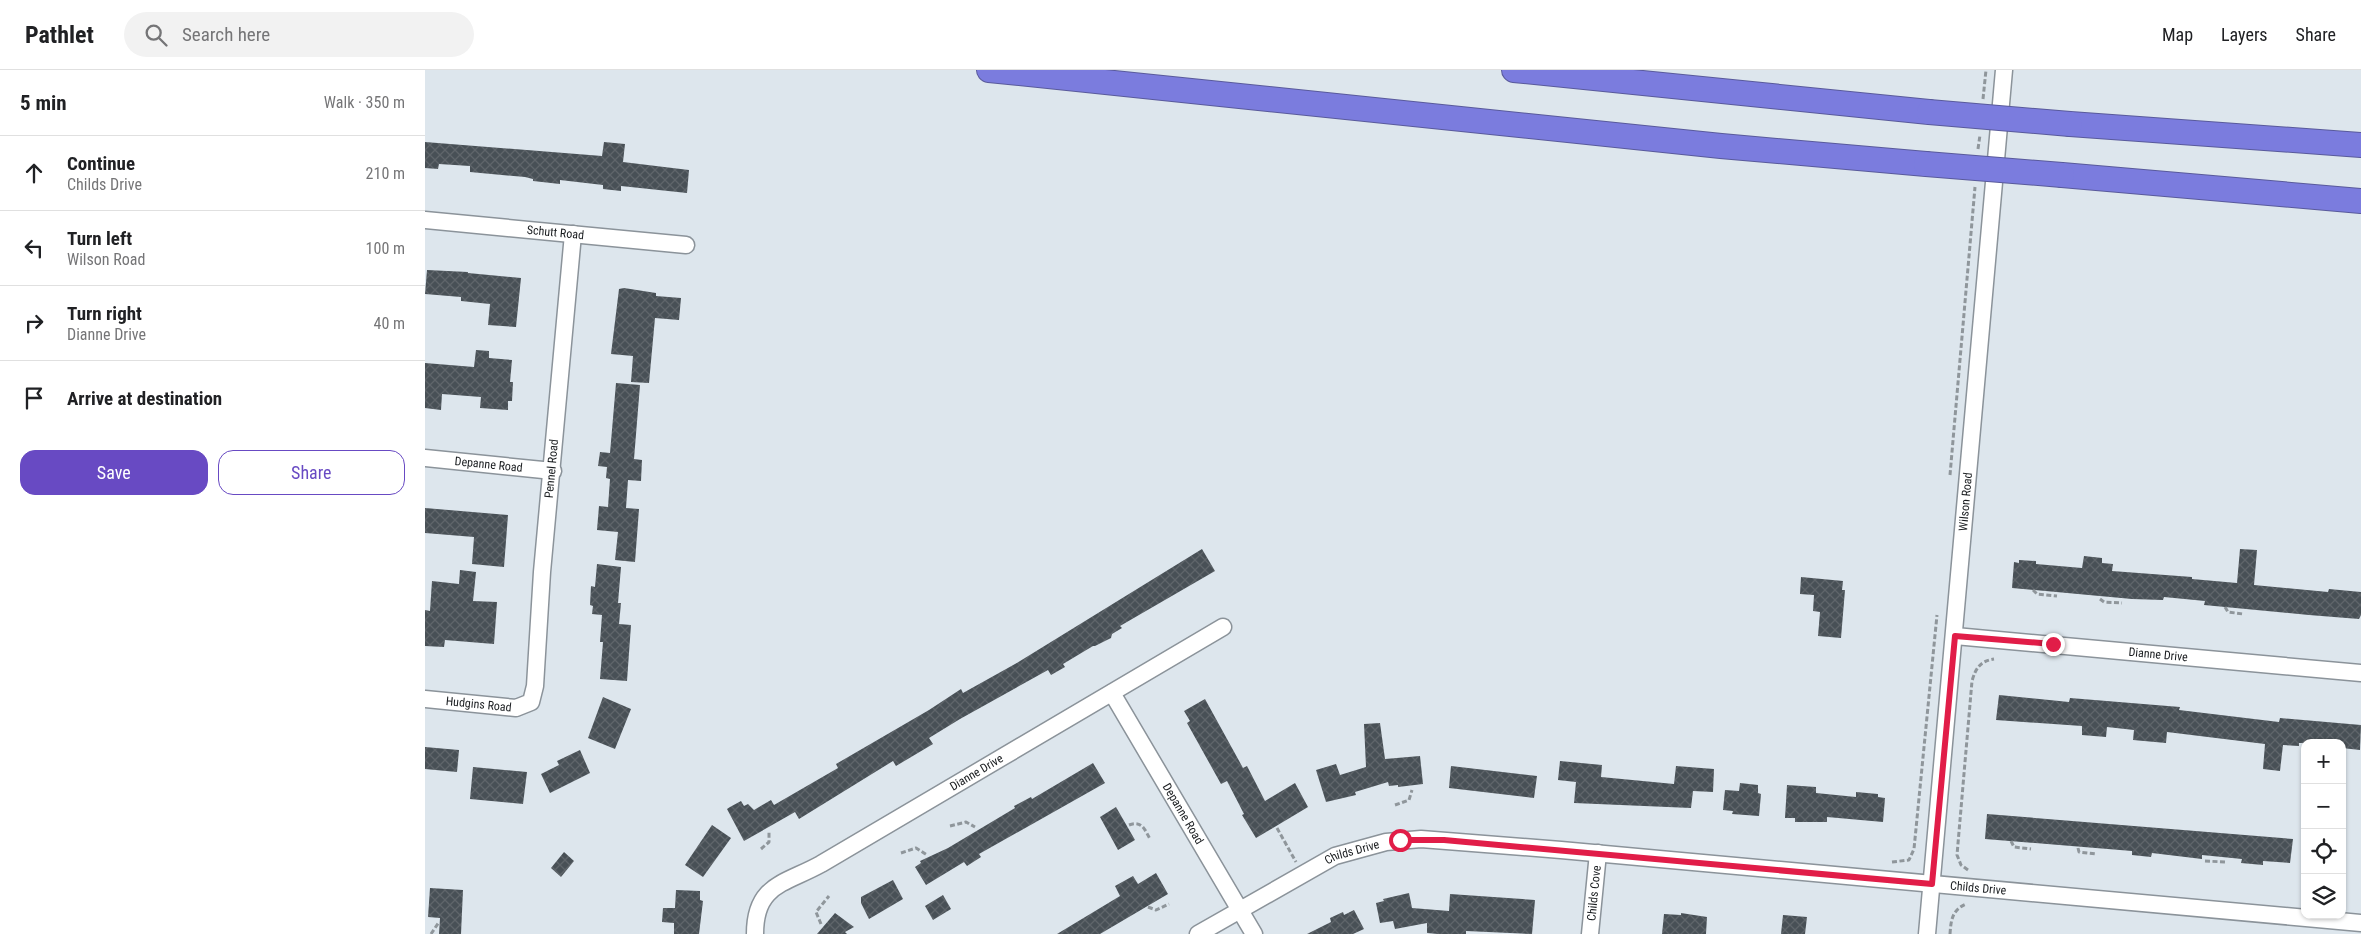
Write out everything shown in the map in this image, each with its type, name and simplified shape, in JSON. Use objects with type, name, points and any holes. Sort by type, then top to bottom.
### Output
[{"type":"highway","points":[[989,70],[1721,146],[2361,200]]},
{"type":"highway","points":[[1513,70],[1929,112],[2361,145]]},
{"type":"street","name":"Wilson Road","points":[[1927,934],[2004,70]]},
{"type":"street","name":"Schutt Road","points":[[425,220],[686,245]]},
{"type":"street","name":"Pennel Road","points":[[531,702],[535,686],[542,572],[553,471],[573,234]]},
{"type":"street","name":"Depanne Road","points":[[425,458],[553,471]]},
{"type":"street","name":"Dianne Drive","points":[[755,934],[756,918],[764,897],[770,890],[815,868],[1223,628]]},
{"type":"street","name":"Dianne Drive","points":[[1955,636],[2361,673]]},
{"type":"street","name":"Depanne Road","points":[[1111,694],[1254,934]]},
{"type":"street","name":"Hudgins Road","points":[[425,699],[516,708],[531,702]]},
{"type":"street","name":"Childs Drive","points":[[1198,934],[1302,874],[1348,851],[1386,842],[1414,839],[1598,853],[2361,923]]},
{"type":"street","name":"Childs Cove","points":[[1590,934],[1598,853]]},
{"type":"path","points":[[1982,108],[1985,70]]},
{"type":"path","points":[[1978,156],[1980,127]]},
{"type":"path","points":[[1949,477],[1975,184]]},
{"type":"path","points":[[2033,590],[2037,594],[2057,596]]},
{"type":"path","points":[[2100,599],[2104,602],[2122,603]]},
{"type":"path","points":[[2225,607],[2227,612],[2243,614]]},
{"type":"path","points":[[1883,862],[1909,860],[1914,849],[1938,609]]},
{"type":"path","points":[[1974,872],[1961,864],[1957,855],[1972,680],[1978,666],[1985,660],[1995,659]]},
{"type":"path","points":[[1395,805],[1409,800],[1412,790]]},
{"type":"path","points":[[950,826],[966,822],[975,827]]},
{"type":"path","points":[[1129,825],[1138,823],[1142,825],[1150,839]]},
{"type":"path","points":[[1277,828],[1302,874]]},
{"type":"path","points":[[761,849],[769,842],[769,832]]},
{"type":"path","points":[[2011,841],[2014,847],[2031,849]]},
{"type":"path","points":[[901,853],[916,848],[927,855]]},
{"type":"path","points":[[2078,848],[2079,852],[2096,854]]},
{"type":"path","points":[[2205,861],[2225,862]]},
{"type":"path","points":[[821,924],[816,912],[829,896]]},
{"type":"path","points":[[1950,934],[1953,914],[1958,908],[1971,902]]},
{"type":"path","points":[[1148,907],[1156,910],[1169,904]]},
{"type":"path","points":[[431,934],[439,922]]},
{"type":"building","points":[[425,142],[602,156],[604,142],[625,144],[623,162],[689,170],[687,193],[621,186],[621,191],[603,189],[603,185],[560,180],[560,184],[533,181],[533,179],[525,177],[470,172],[470,166],[439,164],[438,169],[425,168]]},
{"type":"building","points":[[427,270],[521,278],[516,327],[488,325],[490,304],[461,301],[461,297],[425,294]]},
{"type":"building","points":[[624,288],[656,293],[656,296],[681,298],[679,320],[655,318],[649,383],[631,382],[633,356],[611,354],[619,289]]},
{"type":"building","points":[[476,350],[489,351],[489,358],[512,360],[510,382],[513,382],[512,401],[508,401],[508,410],[480,408],[481,397],[442,394],[441,410],[425,408],[425,363],[474,367]]},
{"type":"building","points":[[616,383],[640,385],[634,459],[642,460],[641,481],[628,480],[626,508],[639,509],[635,562],[615,560],[618,532],[597,530],[599,506],[608,507],[610,479],[606,478],[607,467],[598,466],[600,452],[610,453]]},
{"type":"building","points":[[425,508],[508,515],[504,567],[472,564],[474,537],[425,533]]},
{"type":"building","points":[[1202,549],[1215,571],[1120,626],[1122,628],[1112,634],[1111,638],[1093,646],[1063,664],[1065,667],[1051,675],[1048,670],[960,719],[929,738],[933,744],[896,766],[893,761],[799,819],[795,812],[744,841],[727,809],[730,807],[741,801],[744,806],[748,804],[754,810],[771,800],[774,805],[838,768],[836,764],[929,710],[961,689],[963,693],[1015,664]]},
{"type":"building","points":[[2240,549],[2257,550],[2254,585],[2328,592],[2329,589],[2361,592],[2361,615],[2359,619],[2204,605],[2205,601],[2164,597],[2163,600],[2132,599],[2012,588],[2014,562],[2019,563],[2019,560],[2036,561],[2036,564],[2082,568],[2084,556],[2102,558],[2102,563],[2113,564],[2112,571],[2192,577],[2192,579],[2237,583]]},
{"type":"building","points":[[597,564],[621,567],[618,603],[621,603],[619,624],[631,625],[627,681],[600,679],[603,642],[600,642],[602,615],[592,614],[593,606],[590,605],[591,586],[595,587]]},
{"type":"building","points":[[460,570],[476,572],[473,601],[497,602],[494,644],[445,640],[444,647],[425,646],[425,610],[430,611],[432,581],[459,584]]},
{"type":"building","points":[[1801,577],[1843,581],[1842,590],[1845,590],[1841,638],[1818,636],[1820,612],[1813,611],[1814,595],[1800,594]]},
{"type":"building","points":[[1999,695],[2069,702],[2070,698],[2180,707],[2179,710],[2279,722],[2280,718],[2361,725],[2360,750],[2346,748],[2346,739],[2301,739],[2299,746],[2283,745],[2280,771],[2263,769],[2265,744],[2167,732],[2166,743],[2133,740],[2134,730],[2107,727],[2106,737],[2082,735],[2082,726],[1996,720]]},
{"type":"building","points":[[603,697],[631,709],[615,749],[588,738]]},
{"type":"building","points":[[1205,699],[1243,768],[1247,766],[1265,801],[1295,783],[1308,807],[1256,838],[1242,815],[1244,814],[1227,781],[1221,784],[1187,723],[1190,721],[1184,711]]},
{"type":"building","points":[[1380,723],[1385,759],[1420,756],[1423,784],[1398,787],[1398,785],[1389,786],[1388,782],[1355,792],[1356,795],[1326,802],[1316,770],[1336,764],[1340,775],[1366,767],[1364,724]]},
{"type":"building","points":[[425,747],[459,750],[457,772],[425,769]]},
{"type":"building","points":[[580,750],[590,773],[550,793],[541,774],[559,765],[557,761]]},
{"type":"building","points":[[1560,761],[1602,765],[1601,777],[1674,784],[1676,766],[1714,769],[1713,792],[1693,791],[1691,808],[1574,803],[1576,782],[1558,780]]},
{"type":"building","points":[[1093,763],[1105,783],[979,854],[981,857],[967,866],[964,862],[926,885],[915,867],[921,863],[920,861],[948,848],[1015,808],[1014,806],[1031,797],[1032,799]]},
{"type":"building","points":[[1451,766],[1537,776],[1534,798],[1449,788]]},
{"type":"building","points":[[473,767],[527,772],[523,804],[470,799]]},
{"type":"building","points":[[1740,783],[1758,785],[1758,793],[1761,794],[1759,816],[1732,814],[1733,811],[1723,810],[1725,790],[1739,791]]},
{"type":"building","points":[[1787,785],[1816,787],[1816,793],[1856,797],[1856,792],[1878,794],[1878,797],[1885,798],[1883,822],[1827,817],[1827,822],[1795,822],[1795,818],[1785,818]]},
{"type":"building","points":[[1116,807],[1135,840],[1118,850],[1100,817]]},
{"type":"building","points":[[1987,814],[2293,839],[2290,863],[2263,861],[2263,865],[2241,863],[2242,859],[2202,855],[2202,859],[2152,853],[2151,857],[2132,855],[2132,851],[1985,839]]},
{"type":"building","points":[[712,825],[731,838],[703,877],[685,865]]},
{"type":"building","points":[[564,852],[574,861],[561,877],[551,868]]},
{"type":"building","points":[[1156,873],[1168,894],[1100,934],[1057,934],[1120,896],[1115,886],[1133,876],[1138,884]]},
{"type":"building","points":[[893,880],[903,899],[869,919],[861,903],[861,897]]},
{"type":"building","points":[[430,888],[463,890],[461,934],[439,934],[440,918],[428,917]]},
{"type":"building","points":[[676,890],[700,891],[700,900],[703,901],[699,934],[674,934],[674,923],[662,922],[663,908],[675,908]]},
{"type":"building","points":[[1409,893],[1412,908],[1449,911],[1450,894],[1535,900],[1532,934],[1466,931],[1466,934],[1438,934],[1427,933],[1427,923],[1395,929],[1393,921],[1380,923],[1376,903],[1384,901],[1383,899]]},
{"type":"building","points":[[943,895],[951,909],[933,920],[925,906]]},
{"type":"building","points":[[1354,910],[1364,929],[1353,934],[1307,934],[1331,922],[1330,918],[1343,912],[1344,915]]},
{"type":"building","points":[[835,913],[854,927],[845,932],[847,934],[817,934]]},
{"type":"building","points":[[1681,913],[1707,917],[1706,934],[1662,934],[1664,914],[1681,915]]},
{"type":"building","points":[[1783,915],[1807,917],[1805,934],[1781,934]]},
{"type":"route","points":[[1400,840],[1444,840],[1932,884],[1955,636],[2053,644]]}]
